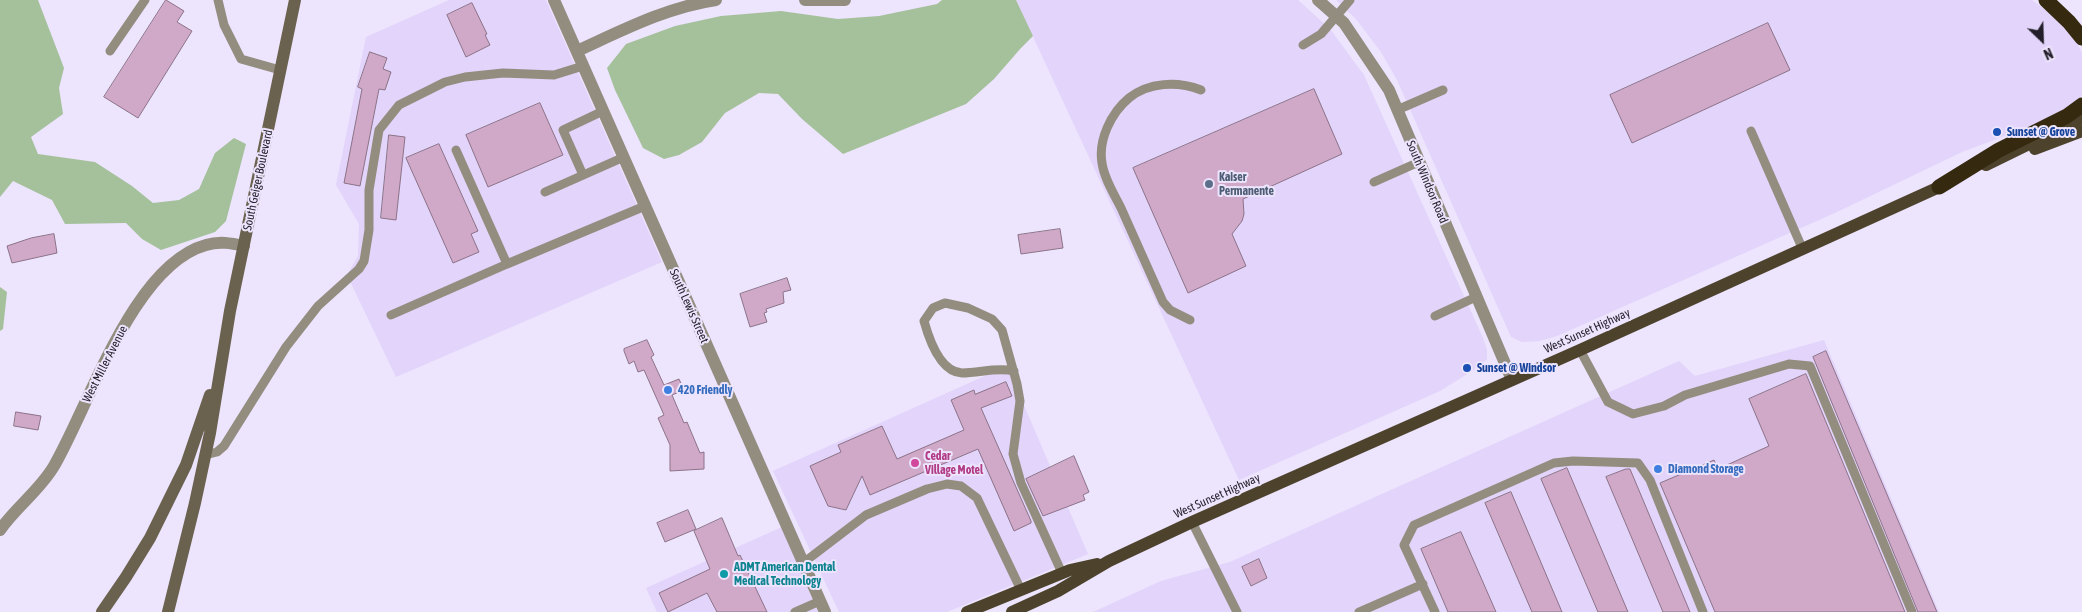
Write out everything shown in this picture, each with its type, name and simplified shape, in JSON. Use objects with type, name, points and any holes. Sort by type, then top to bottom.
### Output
[{"type":"highway","points":[[2046,0],[2081,37]]},
{"type":"highway","points":[[1939,188],[1999,150],[2067,116],[2082,105]]},
{"type":"main road","name":"South Geiger Boulevard","points":[[221,359],[295,0]]},
{"type":"main road","name":"West Sunset Highway","points":[[1012,612],[1058,590],[1109,561],[1192,522],[1803,250],[1939,188],[2082,118]]},
{"type":"main road","name":"West Sunset Highway","points":[[1939,188],[2082,130]]},
{"type":"main road","points":[[168,612],[205,455],[221,359]]},
{"type":"main road","points":[[102,612],[150,538],[186,465],[221,359]]},
{"type":"main road","name":"West Sunset Highway","points":[[967,612],[1062,573],[1109,561]]},
{"type":"street","name":"South Lewis Street","points":[[554,0],[822,606]]},
{"type":"street","points":[[577,51],[651,19],[696,3],[716,0]]},
{"type":"street","points":[[805,0],[845,0]]},
{"type":"street","name":"South Windsor Road","points":[[1318,0],[1344,23],[1389,90],[1512,380]]},
{"type":"street","name":"West Miller Avenue","points":[[0,530],[53,467],[76,424],[110,349],[156,281],[177,260],[202,246],[222,243],[244,246]]},
{"type":"lane","points":[[110,51],[145,0]]},
{"type":"lane","points":[[218,0],[224,25],[241,59],[280,70]]},
{"type":"lane","points":[[1303,45],[1321,34],[1350,0]]},
{"type":"lane","points":[[205,455],[217,452],[224,446],[286,347],[318,306],[359,269],[364,261],[369,230],[369,190],[380,130],[399,105],[445,82],[465,77],[503,73],[554,75],[583,66]]},
{"type":"lane","points":[[1190,320],[1170,310],[1163,302],[1106,176],[1101,152],[1110,122],[1124,102],[1133,95],[1157,85],[1182,86],[1201,90]]},
{"type":"lane","points":[[1397,110],[1443,90]]},
{"type":"lane","points":[[583,175],[563,130],[603,111]]},
{"type":"lane","points":[[1751,131],[1803,250]]},
{"type":"lane","points":[[456,150],[507,264]]},
{"type":"lane","points":[[545,192],[624,157]]},
{"type":"lane","points":[[1374,182],[1419,162]]},
{"type":"lane","points":[[391,315],[645,206]]},
{"type":"lane","points":[[1435,316],[1476,297]]},
{"type":"lane","points":[[1014,371],[1004,369],[960,373],[946,366],[930,339],[924,321],[933,308],[945,302],[968,308],[992,319],[1002,330],[1014,371],[1020,401],[1013,454],[1021,483],[1062,573]]},
{"type":"lane","points":[[1580,350],[1608,402],[1633,414],[1664,406],[1684,395],[1789,364],[1810,366],[1912,612]]},
{"type":"lane","points":[[1435,612],[1404,545],[1414,525],[1554,463],[1573,461],[1638,462],[1650,480],[1703,612]]},
{"type":"lane","points":[[803,563],[866,515],[927,489],[947,484],[961,486],[977,498],[1020,590]]},
{"type":"lane","points":[[1192,522],[1237,612]]},
{"type":"lane","points":[[1359,612],[1423,584]]},
{"type":"lane","points":[[795,612],[822,606]]},
{"type":"shaded area","points":[[449,0],[546,0],[662,262],[396,377],[347,275],[358,256],[359,224],[336,185],[366,37]]},
{"type":"shaded area","points":[[1016,0],[1298,0],[1330,29],[1364,75],[1483,338],[1487,350],[1487,359],[1475,369],[1440,391],[1239,480]]},
{"type":"shaded area","points":[[1336,0],[2032,0],[2057,18],[2076,41],[2082,53],[2082,95],[2073,106],[2055,117],[1962,152],[1837,212],[1557,336],[1539,341],[1522,342],[1511,337],[1397,80],[1381,52],[1356,19]]},
{"type":"shaded area","name":"Diamond Storage","points":[[1824,340],[1939,612],[1093,612],[1161,581],[1230,562],[1679,361],[1695,376]]},
{"type":"shaded area","points":[[1007,366],[1088,554],[947,612],[839,612],[773,471]]},
{"type":"shaded area","points":[[782,527],[818,612],[657,612],[646,588]]},
{"type":"green space","points":[[0,0],[38,0],[64,68],[59,88],[63,114],[31,137],[38,154],[95,162],[132,186],[153,203],[179,200],[199,189],[215,153],[234,138],[246,144],[226,221],[215,232],[161,250],[142,239],[126,223],[65,224],[52,200],[13,181],[0,197]]},
{"type":"green space","points":[[942,0],[1016,0],[1033,36],[994,79],[966,104],[843,154],[802,119],[778,94],[759,93],[725,113],[702,142],[679,155],[664,159],[643,148],[615,90],[607,68],[626,44],[675,26],[721,16],[781,11],[838,19],[879,16],[937,4]]},
{"type":"green space","points":[[0,287],[7,292],[3,329],[0,331]]},
{"type":"building","points":[[166,0],[184,11],[177,22],[192,31],[138,118],[104,97]]},
{"type":"building","points":[[472,3],[487,34],[485,35],[490,45],[466,57],[447,15]]},
{"type":"building","points":[[1768,23],[1790,70],[1632,143],[1610,95]]},
{"type":"building","points":[[370,52],[387,58],[383,69],[391,72],[385,90],[379,89],[360,186],[344,183],[362,89],[358,87]]},
{"type":"building","name":"Kaiser Permanente","points":[[1314,89],[1342,154],[1243,199],[1244,214],[1242,221],[1232,234],[1246,266],[1188,293],[1133,168]]},
{"type":"building","points":[[540,103],[563,155],[488,187],[466,135]]},
{"type":"building","points":[[389,135],[405,137],[396,220],[381,218]]},
{"type":"building","points":[[439,144],[478,231],[471,234],[479,252],[453,263],[406,158]]},
{"type":"building","points":[[1060,229],[1063,248],[1021,254],[1018,235]]},
{"type":"building","points":[[54,234],[57,253],[12,263],[7,246],[31,238]]},
{"type":"building","points":[[787,278],[791,290],[783,292],[784,303],[766,309],[767,312],[764,313],[767,322],[750,327],[740,294]]},
{"type":"building","points":[[647,340],[654,355],[651,357],[664,385],[679,379],[684,390],[672,395],[684,423],[687,422],[700,453],[704,452],[704,469],[670,471],[670,445],[658,418],[664,415],[644,370],[638,372],[634,361],[629,364],[624,351],[624,349]]},
{"type":"building","points":[[1826,351],[1937,612],[1918,612],[1813,357]]},
{"type":"building","points":[[1806,374],[1905,612],[1715,612],[1660,483],[1714,460],[1718,469],[1769,446],[1749,399]]},
{"type":"building","points":[[1006,382],[1012,396],[981,408],[1031,523],[1014,531],[978,449],[870,495],[862,476],[846,510],[828,506],[810,466],[841,452],[838,445],[882,426],[897,459],[964,430],[951,400],[974,390],[975,394]]},
{"type":"building","points":[[16,412],[41,416],[38,430],[14,426]]},
{"type":"building","points":[[1074,456],[1089,492],[1083,495],[1085,500],[1043,516],[1026,479]]},
{"type":"building","points":[[1567,468],[1628,612],[1598,612],[1541,479]]},
{"type":"building","points":[[1630,469],[1690,612],[1663,612],[1606,477]]},
{"type":"building","points":[[1511,492],[1562,612],[1532,612],[1485,503]]},
{"type":"building","points":[[688,510],[696,529],[665,542],[657,523]]},
{"type":"building","name":"ADMT American Dental Medical Technology","points":[[722,518],[738,556],[740,555],[767,612],[717,612],[707,593],[668,612],[659,593],[710,569],[694,531]]},
{"type":"building","points":[[1461,532],[1496,612],[1448,612],[1421,549]]},
{"type":"building","points":[[1259,559],[1267,578],[1251,586],[1242,567]]},
{"type":"place","name":"Sunset @ Grove","points":[[1997,132]]},
{"type":"place","name":"Kaiser Permanente","points":[[1209,184]]},
{"type":"place","name":"Sunset @ Windsor","points":[[1467,368]]},
{"type":"place","name":"420 Friendly","points":[[668,390]]},
{"type":"place","name":"Cedar Village Motel","points":[[915,463]]},
{"type":"place","name":"Diamond Storage","points":[[1658,469]]},
{"type":"place","name":"ADMT American Dental Medical Technology","points":[[724,574]]}]
